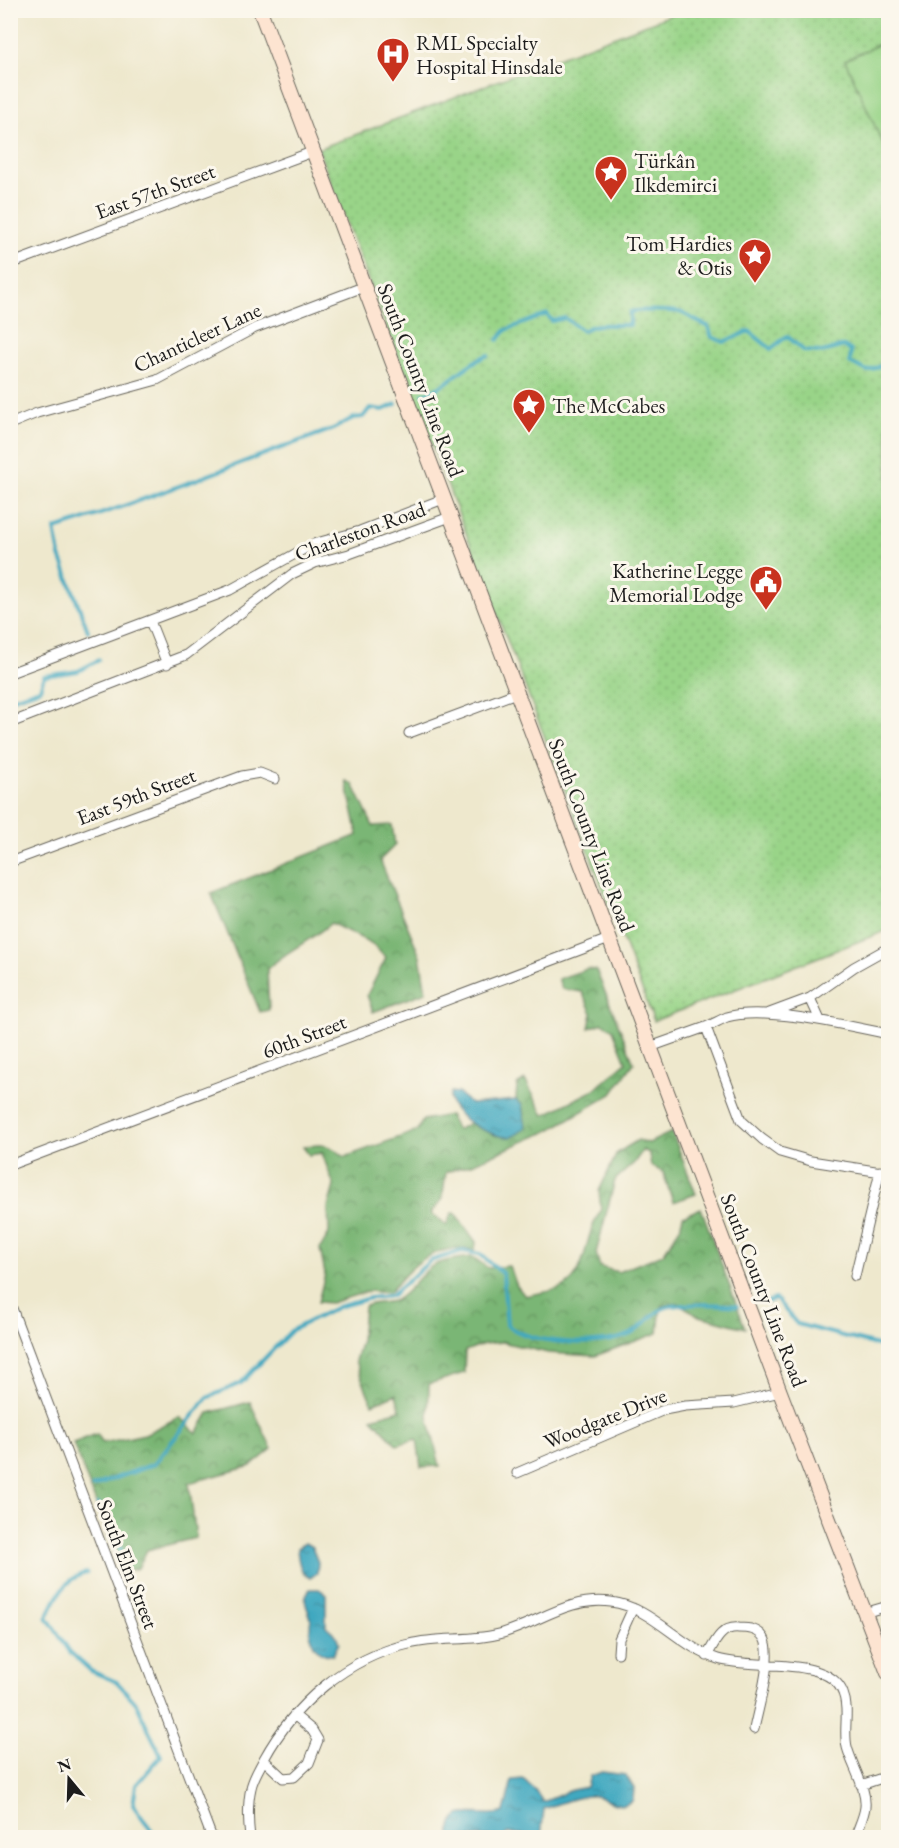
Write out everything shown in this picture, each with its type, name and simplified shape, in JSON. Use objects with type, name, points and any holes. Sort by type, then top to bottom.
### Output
[{"type":"main road","name":"South County Line Road","points":[[260,10],[888,1673]]},
{"type":"street","name":"East 57th Street","points":[[10,264],[312,152]]},
{"type":"street","name":"Chanticleer Lane","points":[[10,424],[37,413],[156,380],[255,328],[363,287]]},
{"type":"street","name":"Charleston Road","points":[[10,673],[230,590],[313,544],[360,531],[443,499]]},
{"type":"street","name":"Charleston Road","points":[[10,723],[167,664],[199,647],[301,569],[450,517]]},
{"type":"street","points":[[150,621],[167,664]]},
{"type":"street","points":[[409,733],[516,693]]},
{"type":"street","name":"East 59th Street","points":[[10,862],[242,776],[260,774],[275,779]]},
{"type":"street","name":"60th Street","points":[[10,1165],[144,1112],[278,1066],[609,939]]},
{"type":"street","points":[[765,1015],[810,998],[888,948]]},
{"type":"street","points":[[810,998],[820,1020]]},
{"type":"street","points":[[650,1047],[729,1017],[765,1015],[820,1020],[888,1034]]},
{"type":"street","points":[[706,1027],[741,1120],[762,1138],[780,1152],[801,1158],[884,1172],[855,1276]]},
{"type":"street","name":"South Elm Street","points":[[10,1303],[212,1838]]},
{"type":"street","name":"Woodgate Drive","points":[[517,1473],[664,1410],[685,1406],[734,1403],[780,1392]]},
{"type":"street","points":[[250,1838],[247,1809],[250,1789],[264,1760],[294,1715],[325,1685],[345,1671],[370,1656],[398,1647],[423,1641],[501,1634],[579,1602],[610,1602],[633,1608],[707,1656],[726,1662],[820,1670],[834,1678],[843,1691],[846,1703],[847,1744],[861,1785],[865,1806],[855,1838]]},
{"type":"street","points":[[864,1612],[888,1606]]},
{"type":"street","points":[[618,1653],[619,1639],[633,1608]]},
{"type":"street","points":[[707,1656],[721,1633],[734,1627],[753,1629],[763,1638],[769,1654],[754,1730]]},
{"type":"street","points":[[264,1760],[283,1778],[294,1777],[309,1763],[318,1740],[312,1730],[294,1715]]},
{"type":"street","points":[[861,1785],[888,1776]]},
{"type":"green space","points":[[681,11],[888,11],[888,930],[654,1021],[318,149]]},
{"type":"green space","points":[[888,40],[888,155],[845,60]]},
{"type":"green space","points":[[346,781],[353,784],[373,826],[392,825],[395,845],[380,860],[420,956],[426,992],[373,1012],[367,995],[386,958],[371,943],[331,923],[267,969],[269,1010],[260,1012],[211,893],[358,835]]},
{"type":"green space","points":[[587,969],[596,970],[634,1063],[612,1094],[548,1131],[472,1164],[446,1172],[442,1200],[431,1213],[446,1225],[452,1213],[455,1213],[476,1242],[475,1250],[447,1250],[426,1258],[416,1264],[389,1293],[369,1291],[331,1303],[318,1302],[325,1274],[320,1249],[329,1233],[328,1207],[334,1186],[322,1153],[309,1155],[303,1147],[326,1146],[335,1149],[345,1157],[417,1131],[423,1120],[449,1115],[457,1130],[469,1123],[497,1136],[525,1114],[516,1099],[517,1085],[525,1080],[544,1115],[594,1090],[626,1062],[613,1030],[603,1023],[589,1028],[592,1013],[582,992],[562,989],[558,979]]},
{"type":"green space","points":[[672,1132],[696,1194],[673,1202],[663,1172],[651,1166],[649,1153],[643,1150],[634,1163],[615,1180],[596,1253],[600,1267],[618,1272],[663,1254],[680,1228],[683,1216],[701,1208],[745,1328],[696,1315],[679,1303],[661,1306],[658,1333],[595,1356],[548,1353],[502,1342],[484,1344],[465,1351],[464,1373],[429,1384],[428,1417],[440,1466],[421,1467],[417,1439],[397,1445],[372,1418],[400,1410],[396,1394],[372,1404],[355,1361],[361,1340],[364,1307],[396,1300],[409,1290],[427,1270],[437,1264],[473,1257],[488,1268],[509,1266],[517,1286],[525,1296],[552,1291],[566,1285],[573,1279],[582,1261],[591,1230],[601,1211],[599,1191],[617,1153],[638,1140],[649,1143]]},
{"type":"green space","points":[[250,1402],[272,1449],[251,1466],[189,1483],[196,1538],[147,1550],[138,1568],[122,1572],[73,1443],[97,1434],[103,1443],[145,1434],[179,1417],[197,1433],[209,1413]]},
{"type":"water","points":[[451,1092],[458,1093],[471,1104],[516,1100],[522,1105],[526,1127],[510,1137],[502,1137],[482,1129],[461,1116],[454,1108],[450,1100]]},
{"type":"water","points":[[305,1543],[312,1547],[318,1562],[317,1573],[310,1578],[301,1569],[298,1557],[297,1548]]},
{"type":"water","points":[[310,1589],[319,1589],[326,1594],[326,1626],[336,1635],[339,1643],[333,1655],[316,1648],[311,1637],[311,1618],[305,1600]]},
{"type":"water","points":[[602,1772],[626,1775],[634,1788],[633,1800],[618,1805],[599,1797],[589,1796],[544,1809],[541,1837],[508,1833],[504,1837],[451,1837],[451,1825],[455,1818],[462,1814],[504,1812],[512,1780],[523,1779],[543,1802],[572,1790],[587,1787],[590,1776]]},
{"type":"waterway","points":[[498,340],[506,330],[547,314],[552,321],[565,318],[583,331],[599,325],[630,325],[630,312],[665,311],[682,313],[708,326],[712,337],[724,342],[749,331],[771,349],[787,336],[804,351],[822,352],[844,346],[851,351],[850,363],[868,371],[888,363]]},
{"type":"waterway","points":[[423,394],[440,387],[471,364],[488,355]]},
{"type":"waterway","points":[[88,631],[60,556],[55,529],[333,429],[353,418],[363,417],[370,408],[383,410],[396,404]]},
{"type":"waterway","points":[[10,699],[40,689],[44,676],[78,671],[99,660]]},
{"type":"waterway","points":[[92,1487],[154,1464],[207,1398],[241,1383],[292,1330],[338,1307],[370,1298],[391,1296],[430,1261],[462,1251],[480,1254],[503,1274],[507,1325],[532,1337],[567,1342],[603,1341],[631,1334],[655,1314],[670,1306],[699,1304],[737,1306]]},
{"type":"waterway","points":[[767,1302],[776,1299],[797,1324],[888,1348]]},
{"type":"waterway","points":[[98,1504],[127,1562]]},
{"type":"waterway","points":[[87,1573],[67,1584],[47,1617],[70,1652],[91,1671],[117,1682],[136,1703],[161,1756],[136,1785],[133,1805],[157,1838]]},
{"type":"place","name":"RML Specialty Hospital Hinsdale","points":[[393,83]]},
{"type":"place","name":"Türkân Ilkdemirci","points":[[611,201]]},
{"type":"place","name":"Tom Hardies & Otis","points":[[755,284]]},
{"type":"place","name":"The McCabes","points":[[529,434]]},
{"type":"place","name":"Katherine Legge Memorial Lodge","points":[[766,611]]}]
